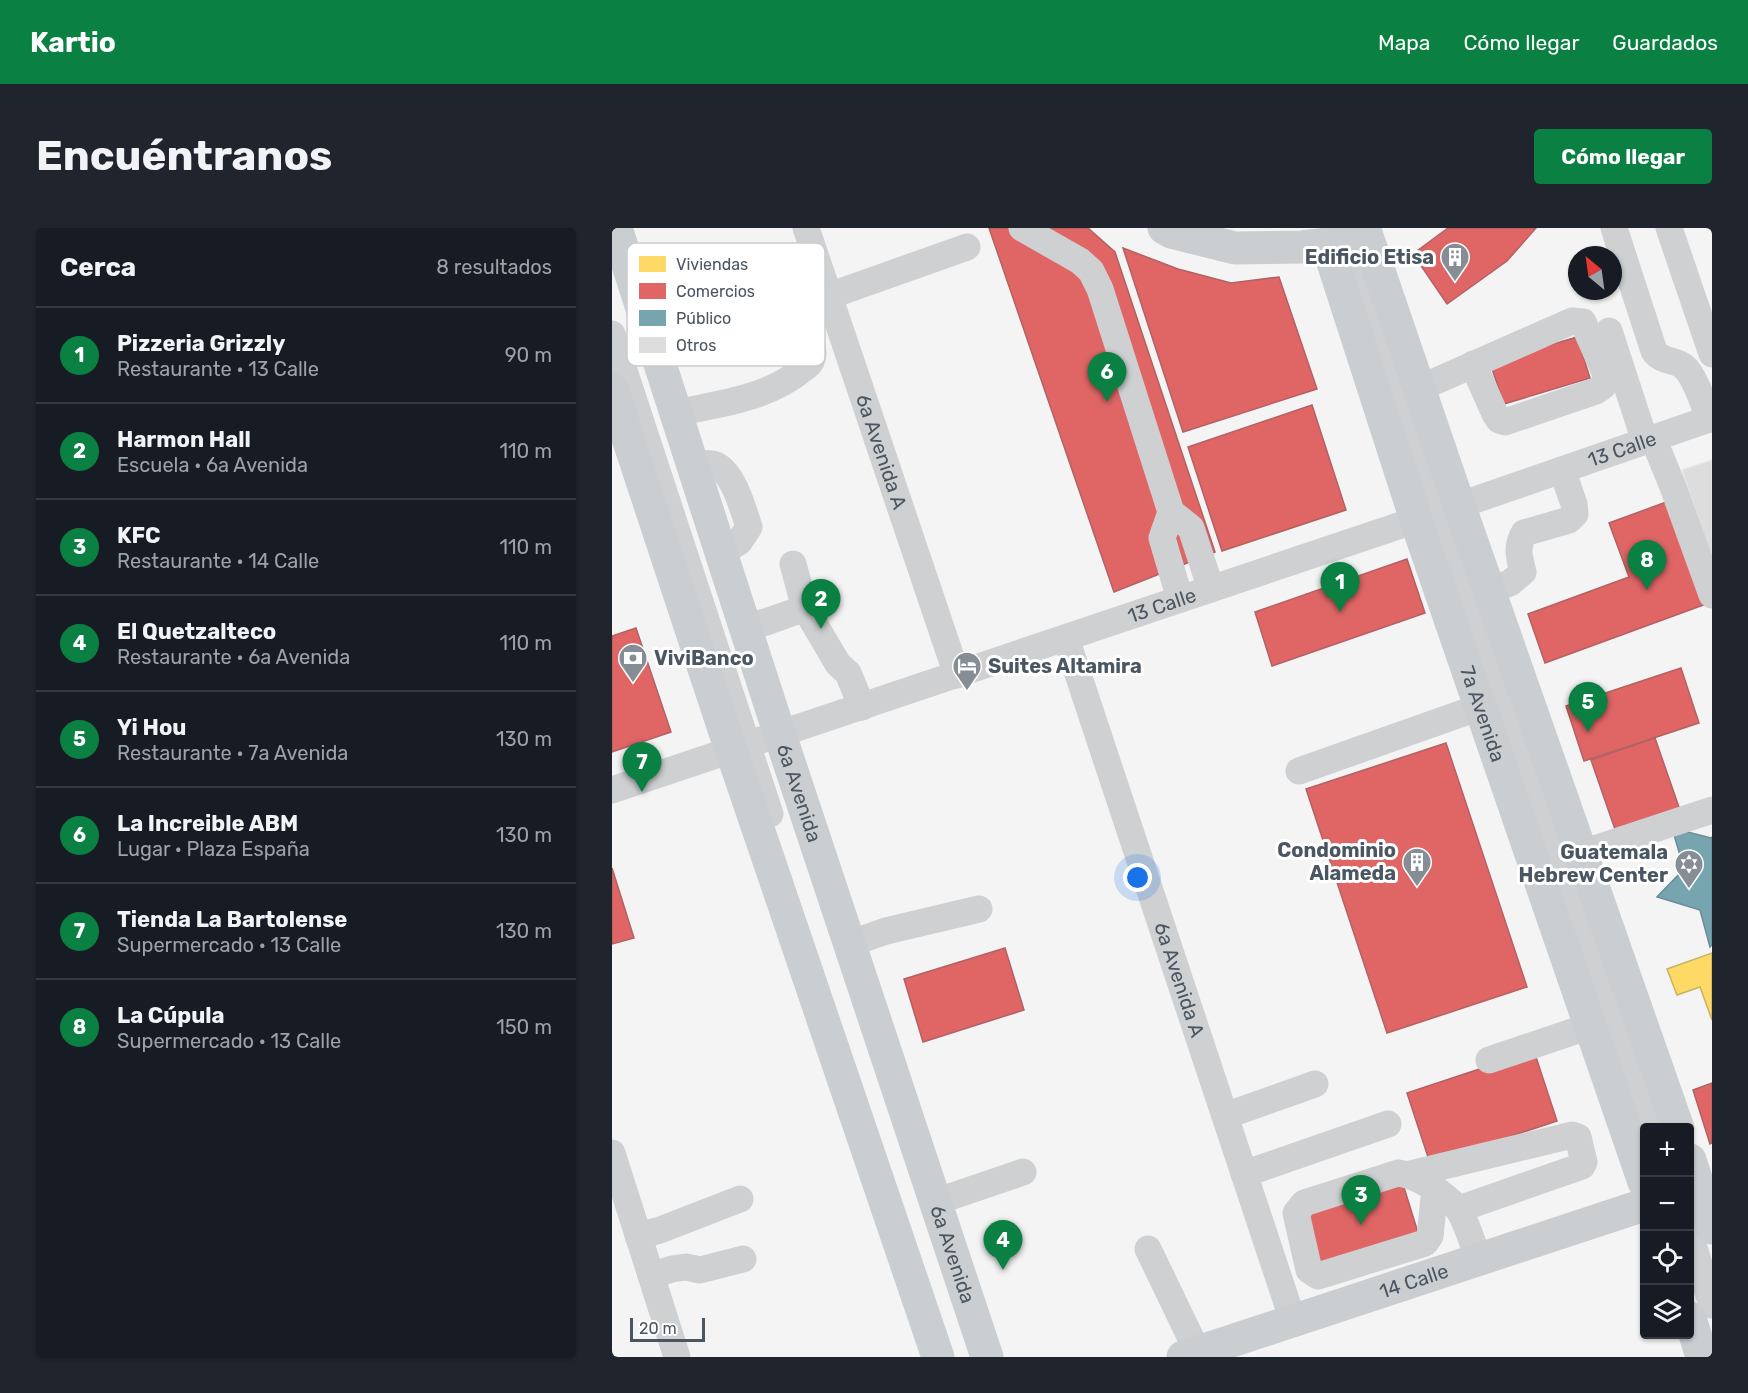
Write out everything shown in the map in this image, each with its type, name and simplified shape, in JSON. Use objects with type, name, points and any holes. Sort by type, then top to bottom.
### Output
[{"type":"main road","points":[[1164,228],[1171,232],[1235,248],[1302,247],[1353,234]]},
{"type":"main road","name":"6a Avenida","points":[[621,232],[627,252]]},
{"type":"main road","name":"7a Avenida","points":[[1353,234],[1418,388],[1438,512],[1480,707],[1642,1177]]},
{"type":"main road","name":"7a Avenida","points":[[1353,234],[1438,512],[1489,590],[1676,1123]]},
{"type":"main road","name":"6a Avenida","points":[[662,366],[780,735],[987,1357]]},
{"type":"main road","points":[[612,390],[740,748],[938,1357]]},
{"type":"main road","points":[[1697,1180],[1712,1228]]},
{"type":"main road","name":"14 Calle","points":[[1194,1355],[1640,1207]]},
{"type":"main road","points":[[1694,1333],[1702,1357]]},
{"type":"street","name":"6a Avenida A","points":[[806,228],[811,243]]},
{"type":"street","points":[[1023,228],[1080,261],[1091,271],[1101,290],[1171,512],[1191,528],[1211,589]]},
{"type":"street","points":[[1614,228],[1654,351],[1658,357],[1683,366],[1698,389],[1711,418]]},
{"type":"street","points":[[1670,228],[1712,354]]},
{"type":"street","points":[[829,296],[967,247]]},
{"type":"street","name":"6a Avenida A","points":[[825,284],[957,675]]},
{"type":"street","points":[[1418,388],[1473,364],[1572,321],[1583,322],[1606,377],[1603,386],[1596,391],[1505,422],[1499,420],[1495,414],[1473,364]]},
{"type":"street","points":[[1609,331],[1644,441]]},
{"type":"street","points":[[612,334],[740,748],[950,1357]]},
{"type":"street","points":[[676,413],[736,400],[771,388],[793,377],[806,366]]},
{"type":"street","points":[[1603,386],[1644,441],[1673,487],[1712,595]]},
{"type":"street","name":"13 Calle","points":[[612,790],[1711,418]]},
{"type":"street","points":[[1489,590],[1510,583],[1523,572],[1518,542],[1524,533],[1569,520],[1575,514],[1574,504],[1562,470]]},
{"type":"street","points":[[1171,512],[1162,538],[1180,599]]},
{"type":"street","points":[[1438,512],[1650,1123]]},
{"type":"street","points":[[793,564],[805,608],[838,664],[848,673],[862,707]]},
{"type":"street","points":[[745,627],[805,608]]},
{"type":"street","name":"6a Avenida A","points":[[1066,638],[1293,1321]]},
{"type":"street","points":[[1299,771],[1480,707]]},
{"type":"street","points":[[1582,853],[1712,810]]},
{"type":"street","points":[[849,944],[886,931],[979,909]]},
{"type":"street","points":[[1489,1060],[1590,1026]]},
{"type":"street","points":[[1225,1116],[1315,1084]]},
{"type":"street","points":[[1244,1174],[1388,1124]]},
{"type":"street","points":[[1435,1189],[1429,1239],[1425,1243],[1318,1276],[1309,1270],[1296,1213],[1304,1203],[1398,1173],[1410,1174],[1572,1135],[1578,1137],[1584,1162],[1582,1166],[1459,1209]]},
{"type":"street","points":[[612,1154],[677,1357]]},
{"type":"street","points":[[935,1202],[1023,1172]]},
{"type":"street","points":[[1410,1174],[1435,1189],[1459,1209],[1479,1260]]},
{"type":"street","points":[[638,1236],[660,1230],[740,1199]]},
{"type":"street","points":[[1148,1248],[1194,1355]]},
{"type":"street","points":[[1694,1250],[1712,1305]]},
{"type":"street","points":[[651,1276],[672,1269],[686,1267],[700,1270],[743,1259]]},
{"type":"building: Viviendas","points":[[1712,953],[1712,1020],[1700,987],[1677,995],[1667,969]]},
{"type":"building: Comercios","points":[[989,228],[1088,228],[1115,252],[1215,552],[1114,592]]},
{"type":"building: Comercios","name":"Edificio Etisa","points":[[1448,228],[1536,228],[1507,261],[1447,304],[1413,254]]},
{"type":"building: Comercios","points":[[1123,248],[1178,269],[1231,283],[1279,277],[1317,389],[1183,432]]},
{"type":"building: Comercios","points":[[1577,337],[1590,378],[1504,404],[1490,363]]},
{"type":"building: Comercios","points":[[1312,405],[1346,510],[1222,551],[1188,447]]},
{"type":"building: Comercios","points":[[1669,501],[1706,604],[1545,663],[1528,614],[1629,577],[1609,523]]},
{"type":"building: Comercios","points":[[1407,559],[1425,613],[1272,666],[1255,612]]},
{"type":"building: Comercios","name":"ViviBanco","points":[[636,628],[671,732],[612,752],[612,636]]},
{"type":"building: Comercios","points":[[1681,668],[1699,723],[1584,761],[1566,706]]},
{"type":"building: Comercios","points":[[1655,738],[1681,813],[1617,835],[1591,760]]},
{"type":"building: Comercios","name":"Condominio Alameda","points":[[1446,743],[1527,987],[1387,1033],[1306,789]]},
{"type":"building: Comercios","points":[[612,868],[634,938],[612,944]]},
{"type":"building: Comercios","points":[[1005,948],[1024,1010],[923,1042],[904,979]]},
{"type":"building: Comercios","points":[[1534,1051],[1557,1121],[1430,1163],[1407,1093]]},
{"type":"building: Comercios","points":[[1712,1083],[1712,1143],[1710,1144],[1693,1090]]},
{"type":"building: Comercios","points":[[1402,1181],[1420,1239],[1320,1270],[1302,1212]]},
{"type":"building: Público","name":"Guatemala Hebrew Center","points":[[1672,828],[1712,837],[1712,945],[1710,947],[1700,910],[1657,897],[1684,869]]},
{"type":"building: Otros","points":[[1712,460],[1712,560],[1682,470]]},
{"type":"place","name":"Edificio Etisa","points":[[1455,282]]},
{"type":"place","name":"La Increible ABM","points":[[1107,402]]},
{"type":"place","name":"La Cúpula","points":[[1647,590]]},
{"type":"place","name":"Pizzeria Grizzly","points":[[1340,612]]},
{"type":"place","name":"Harmon Hall","points":[[821,629]]},
{"type":"place","name":"ViviBanco","points":[[633,684]]},
{"type":"place","name":"Suites Altamira","points":[[967,692]]},
{"type":"place","name":"Yi Hou","points":[[1588,732]]},
{"type":"place","name":"Tienda La Bartolense","points":[[642,792]]},
{"type":"place","name":"Condominio Alameda","points":[[1417,888]]},
{"type":"place","name":"Guatemala Hebrew Center","points":[[1689,890]]},
{"type":"place","name":"KFC","points":[[1361,1225]]},
{"type":"place","name":"El Quetzalteco","points":[[1003,1270]]}]
